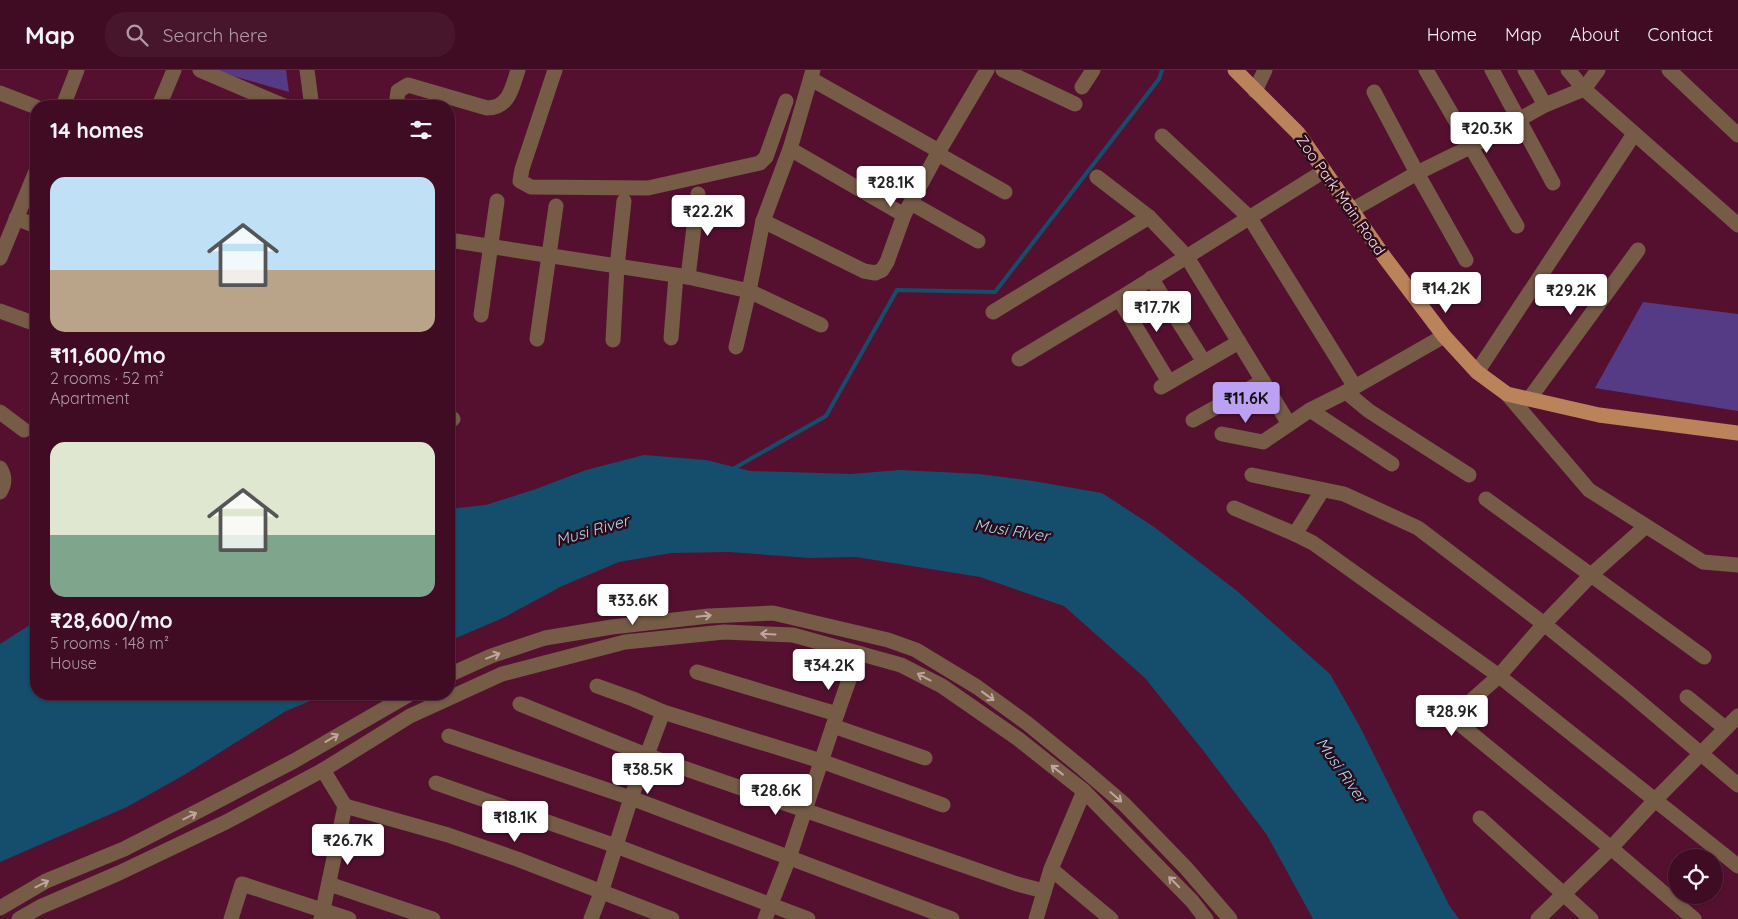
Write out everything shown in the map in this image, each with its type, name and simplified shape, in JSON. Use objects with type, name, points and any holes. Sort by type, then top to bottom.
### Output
[{"type":"main road","name":"Zoo Park Main Road","points":[[1235,70],[1298,133],[1385,258],[1444,336],[1477,372],[1507,394],[1599,415],[1738,433]]},
{"type":"street","points":[[65,100],[77,70]]},
{"type":"street","points":[[162,100],[174,70]]},
{"type":"street","points":[[200,70],[270,100]]},
{"type":"street","points":[[307,70],[311,100]]},
{"type":"street","points":[[397,100],[398,91],[408,85],[487,108],[496,108],[509,96],[518,70]]},
{"type":"street","points":[[555,70],[522,169],[520,181],[531,187],[648,188],[760,163],[766,157],[786,101]]},
{"type":"street","points":[[763,222],[864,271],[876,273],[882,270],[908,209],[938,152],[987,70]]},
{"type":"street","points":[[1003,70],[1075,104]]},
{"type":"street","points":[[1082,88],[1093,70]]},
{"type":"street","points":[[1255,91],[1265,70]]},
{"type":"street","points":[[1426,70],[1517,226]]},
{"type":"street","points":[[1492,70],[1553,183]]},
{"type":"street","points":[[1526,70],[1545,105]]},
{"type":"street","points":[[1568,70],[1584,88],[1634,134],[1738,224]]},
{"type":"street","points":[[1352,210],[1545,105],[1584,88],[1598,70]]},
{"type":"street","points":[[1669,70],[1738,135]]},
{"type":"street","points":[[736,347],[750,291],[763,222],[790,149],[812,75],[1006,192]]},
{"type":"street","points":[[1374,92],[1466,260]]},
{"type":"street","points":[[0,93],[30,105]]},
{"type":"street","points":[[1477,372],[1634,134]]},
{"type":"street","points":[[1162,136],[1250,218],[1350,389],[1369,411],[1470,475]]},
{"type":"street","points":[[790,149],[908,209],[978,240]]},
{"type":"street","points":[[1019,359],[1119,300],[1151,278],[1324,171]]},
{"type":"street","points":[[1097,177],[1149,217],[1187,257],[1289,424]]},
{"type":"street","points":[[0,258],[30,185]]},
{"type":"street","points":[[671,338],[698,194]]},
{"type":"street","points":[[481,315],[497,201]]},
{"type":"street","points":[[613,340],[617,268],[624,201]]},
{"type":"street","points":[[537,339],[556,206]]},
{"type":"street","points":[[993,312],[1149,217]]},
{"type":"street","points":[[16,218],[30,224]]},
{"type":"street","points":[[455,241],[682,277],[750,291],[821,324]]},
{"type":"street","points":[[1529,399],[1638,250]]},
{"type":"street","points":[[1151,278],[1204,362]]},
{"type":"street","points":[[1119,300],[1165,385],[1238,342]]},
{"type":"street","points":[[0,311],[30,322]]},
{"type":"street","points":[[1222,434],[1264,442],[1310,410],[1444,336]]},
{"type":"street","points":[[1193,420],[1263,381]]},
{"type":"street","points":[[1507,394],[1589,490],[1703,562],[1738,565]]},
{"type":"street","points":[[1310,410],[1392,464]]},
{"type":"street","points":[[0,412],[24,430]]},
{"type":"street","points":[[0,468],[4,475],[4,486],[0,492]]},
{"type":"street","points":[[1252,475],[1322,491],[1344,494],[1418,528],[1544,624],[1738,785]]},
{"type":"street","points":[[1295,534],[1322,491]]},
{"type":"street","points":[[1486,499],[1704,657]]},
{"type":"street","points":[[1234,508],[1313,543],[1499,676],[1738,866]]},
{"type":"street","points":[[1645,527],[1592,574],[1544,624],[1499,676],[1464,707],[1459,719],[1461,725],[1694,919]]},
{"type":"street","points":[[455,672],[492,656],[545,638],[612,626],[710,616],[773,613],[888,640],[916,650],[977,687],[1028,724],[1082,768],[1131,811],[1186,868],[1230,919]]},
{"type":"street","points":[[455,695],[502,674],[625,642],[724,632],[793,635],[901,665],[949,692],[1017,738],[1084,791],[1192,901],[1206,919]]},
{"type":"street","points":[[697,672],[835,720],[925,758]]},
{"type":"street","points":[[767,912],[789,858],[850,677]]},
{"type":"street","points":[[596,686],[663,712],[821,761],[943,805]]},
{"type":"street","points":[[1687,697],[1725,728]]},
{"type":"street","points":[[0,908],[46,881],[124,849],[294,762],[400,700]]},
{"type":"street","points":[[19,919],[40,907],[119,873],[261,803],[324,770],[410,716],[445,700]]},
{"type":"street","points":[[520,704],[646,755],[1017,884],[1044,891]]},
{"type":"street","points":[[591,919],[631,798],[663,712]]},
{"type":"street","points":[[1538,919],[1611,848],[1656,799],[1738,716]]},
{"type":"street","points":[[449,736],[631,798],[952,919]]},
{"type":"street","points":[[322,915],[345,806],[324,770]]},
{"type":"street","points":[[436,783],[616,846],[767,912],[808,919]]},
{"type":"street","points":[[249,785],[261,803]]},
{"type":"street","points":[[1036,919],[1051,869],[1084,791]]},
{"type":"street","points":[[345,806],[448,835],[517,859],[672,919]]},
{"type":"street","points":[[1480,818],[1591,919]]},
{"type":"street","points":[[1051,869],[1111,919]]},
{"type":"street","points":[[231,919],[242,884],[322,915],[349,919]]},
{"type":"street","points":[[329,884],[433,919]]},
{"type":"shaded area","points":[[212,70],[286,70],[289,92]]},
{"type":"shaded area","points":[[1643,302],[1738,314],[1738,411],[1595,388]]},
{"type":"water","name":"Musi River","points":[[644,455],[706,460],[750,471],[851,474],[900,470],[979,474],[1102,493],[1154,527],[1237,591],[1330,674],[1359,725],[1449,905],[1459,919],[1313,919],[1267,835],[1145,678],[1064,606],[980,577],[856,557],[810,558],[729,552],[671,553],[619,562],[562,586],[505,617],[455,638],[455,508],[486,505],[586,470]]},
{"type":"water","points":[[30,625],[30,700],[313,700],[286,711],[184,775],[127,807],[0,862],[0,644]]},
{"type":"waterway","points":[[731,470],[826,416],[897,290],[995,292],[1159,79],[1162,70]]}]
